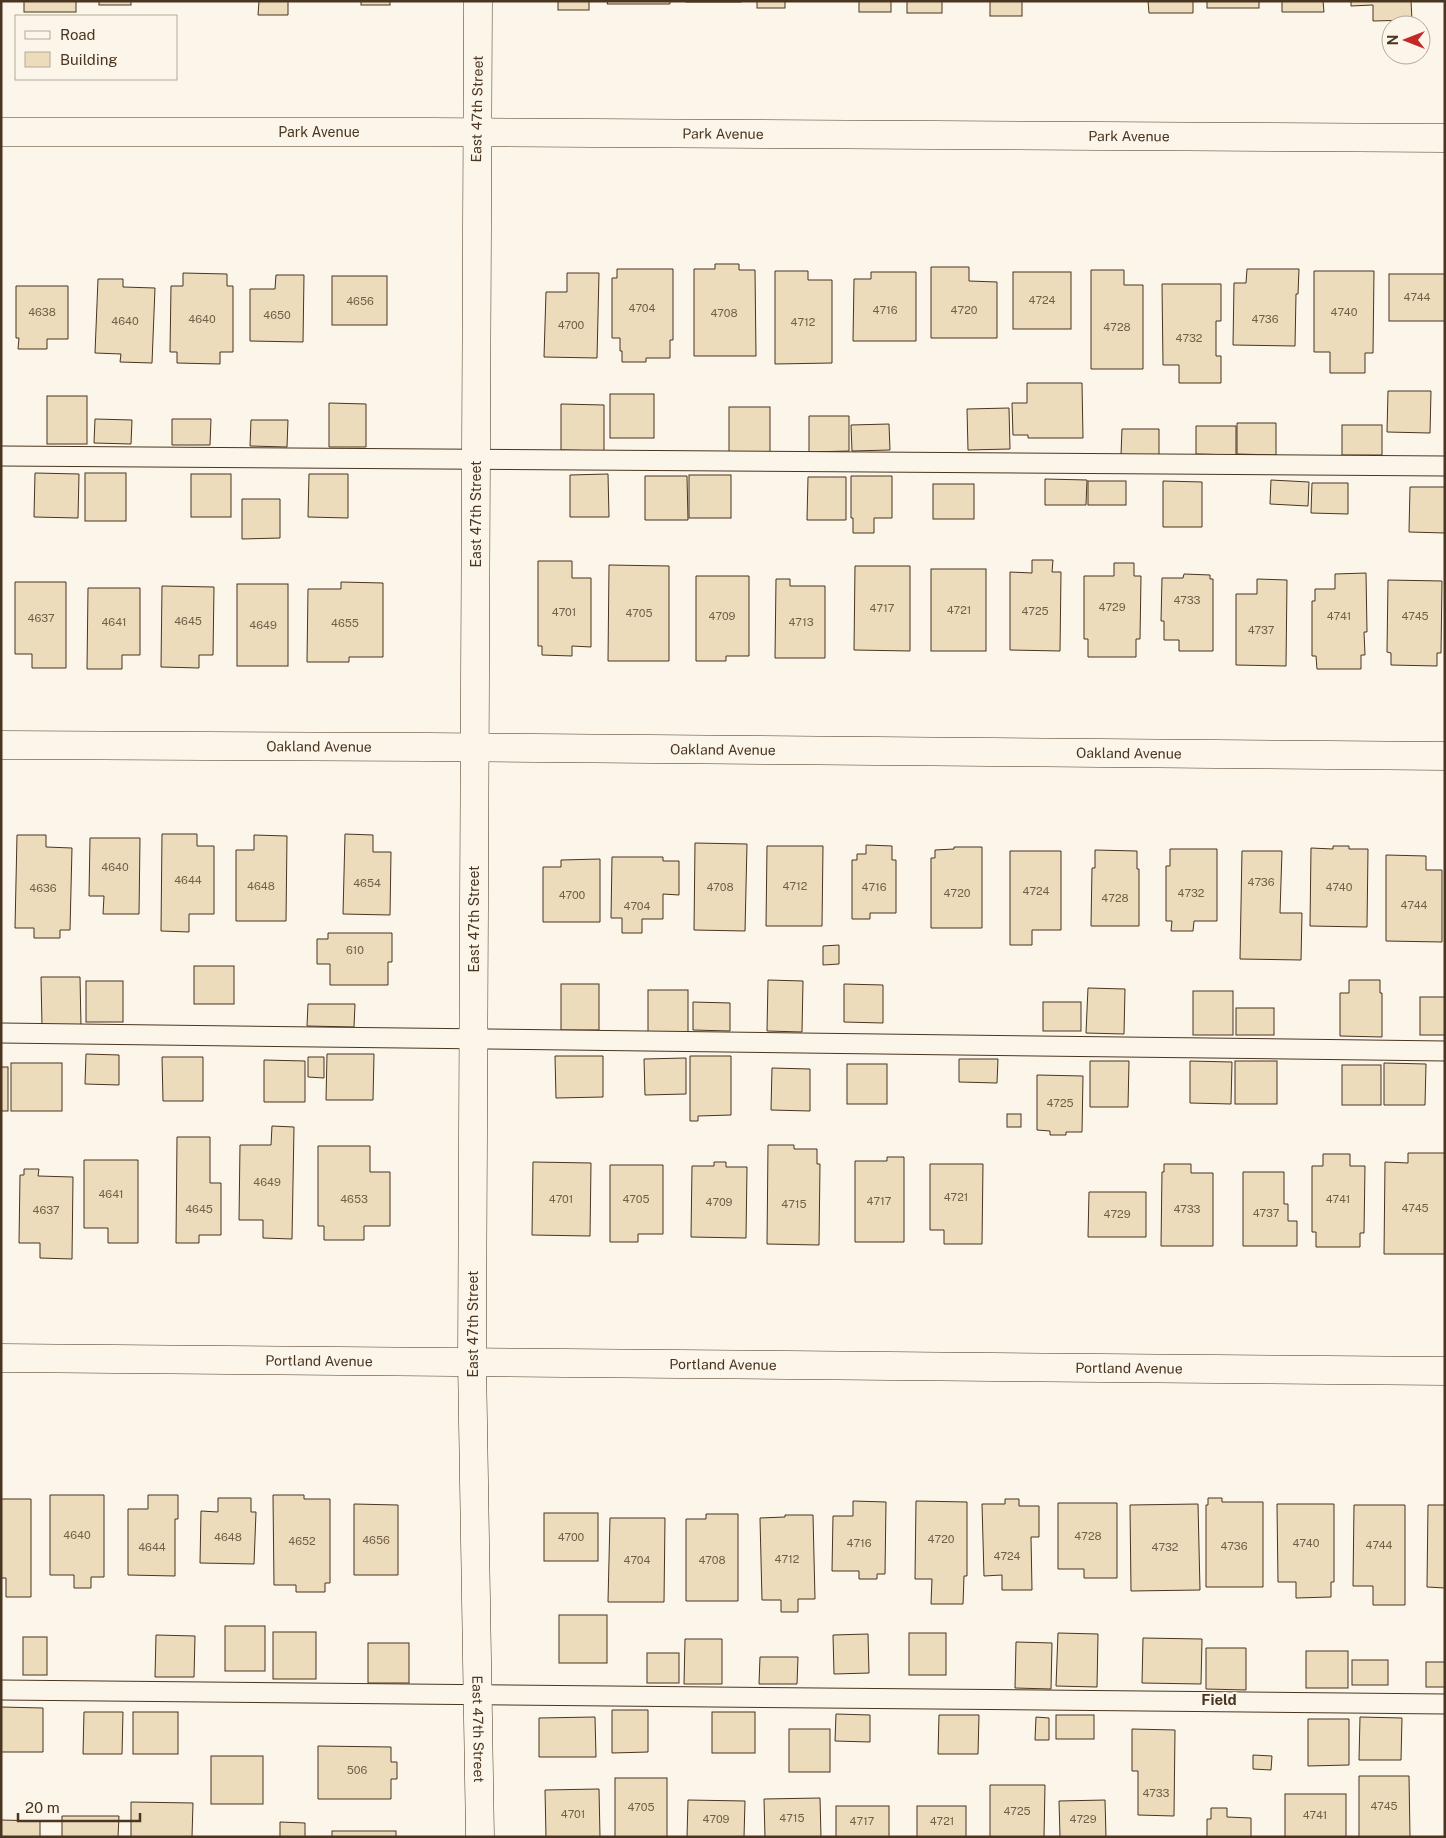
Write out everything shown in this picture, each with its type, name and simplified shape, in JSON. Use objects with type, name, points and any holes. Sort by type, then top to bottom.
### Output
[{"type":"street","name":"East 47th Street","points":[[478,1],[472,1362],[476,1694],[480,1837]]},
{"type":"street","name":"Park Avenue","points":[[1,132],[476,132],[1445,138]]},
{"type":"street","name":"Oakland Avenue","points":[[1,745],[1445,756]]},
{"type":"street","name":"Portland Avenue","points":[[1,1358],[1445,1371]]},
{"type":"lane","points":[[1,456],[1445,466]]},
{"type":"lane","points":[[1,1033],[1445,1051]]},
{"type":"lane","points":[[1,1690],[1445,1704]]},
{"type":"building","points":[[24,1],[76,1],[76,12],[24,12]]},
{"type":"building","points":[[99,1],[131,1],[131,5],[99,5]]},
{"type":"building","points":[[259,1],[288,1],[288,15],[258,15]]},
{"type":"building","points":[[361,1],[390,1],[390,5],[361,5]]},
{"type":"building","points":[[558,1],[589,1],[589,10],[558,10]]},
{"type":"building","points":[[608,1],[670,1],[670,4],[607,4]]},
{"type":"building","points":[[741,1],[741,2],[686,2]]},
{"type":"building","points":[[757,1],[785,1],[785,8],[757,8]]},
{"type":"building","points":[[859,1],[891,1],[891,12],[859,12]]},
{"type":"building","points":[[907,1],[942,1],[942,13],[907,13]]},
{"type":"building","points":[[990,1],[1022,1],[1022,16],[990,16]]},
{"type":"building","points":[[1148,1],[1193,1],[1193,13],[1149,13]]},
{"type":"building","points":[[1207,1],[1259,1],[1259,8],[1207,8]]},
{"type":"building","points":[[1282,1],[1323,1],[1324,12],[1282,12]]},
{"type":"building","points":[[1351,1],[1411,1],[1412,15],[1381,15],[1381,21],[1373,21],[1373,5],[1351,6]]},
{"type":"building","points":[[715,264],[739,264],[739,270],[755,270],[756,356],[694,356],[694,269],[715,269]]},
{"type":"building","points":[[931,267],[969,267],[969,281],[997,282],[997,338],[931,338]]},
{"type":"building","points":[[617,269],[673,269],[673,340],[670,340],[670,358],[646,358],[646,362],[622,362],[620,338],[612,338],[612,278],[617,278]]},
{"type":"building","points":[[1247,269],[1299,269],[1298,294],[1296,294],[1295,346],[1233,345],[1234,283],[1246,283]]},
{"type":"building","points":[[1091,270],[1124,270],[1124,285],[1143,285],[1143,369],[1091,369]]},
{"type":"building","points":[[775,271],[808,271],[808,280],[832,280],[832,363],[775,364]]},
{"type":"building","points":[[1314,271],[1374,271],[1373,353],[1365,353],[1365,373],[1330,373],[1330,352],[1314,352]]},
{"type":"building","points":[[871,272],[916,272],[916,341],[853,341],[854,279],[871,279]]},
{"type":"building","points":[[1013,272],[1071,272],[1071,329],[1013,329]]},
{"type":"building","points":[[183,273],[227,274],[227,286],[233,286],[233,352],[220,352],[220,364],[177,363],[177,352],[170,352],[171,286],[183,286]]},
{"type":"building","points":[[567,273],[599,273],[597,358],[544,357],[546,292],[567,292]]},
{"type":"building","points":[[1389,274],[1445,274],[1445,321],[1389,321]]},
{"type":"building","points":[[276,275],[304,275],[303,342],[250,341],[250,289],[275,289]]},
{"type":"building","points":[[332,276],[387,276],[387,325],[332,325]]},
{"type":"building","points":[[98,279],[123,279],[123,287],[155,288],[152,363],[120,362],[121,354],[95,353]]},
{"type":"building","points":[[1162,284],[1221,284],[1221,321],[1216,321],[1216,356],[1221,356],[1221,383],[1179,383],[1179,365],[1163,365]]},
{"type":"building","points":[[16,286],[68,286],[68,339],[47,339],[47,349],[18,349],[19,338],[16,338]]},
{"type":"building","points":[[1027,383],[1082,383],[1083,438],[1028,438],[1028,435],[1013,435],[1012,403],[1027,403]]},
{"type":"building","points":[[1388,391],[1431,391],[1430,433],[1387,432]]},
{"type":"building","points":[[610,394],[654,394],[654,438],[610,438]]},
{"type":"building","points":[[47,396],[87,396],[87,444],[47,444]]},
{"type":"building","points":[[329,403],[366,404],[366,447],[329,447]]},
{"type":"building","points":[[561,404],[604,405],[604,451],[561,450]]},
{"type":"building","points":[[729,407],[770,407],[770,452],[729,452]]},
{"type":"building","points":[[1009,408],[1010,449],[968,450],[967,409]]},
{"type":"building","points":[[809,416],[849,416],[849,451],[809,452]]},
{"type":"building","points":[[95,419],[132,420],[131,444],[94,443]]},
{"type":"building","points":[[172,419],[211,419],[210,445],[172,445]]},
{"type":"building","points":[[251,420],[288,420],[287,447],[250,446]]},
{"type":"building","points":[[1237,423],[1276,423],[1276,455],[1237,454]]},
{"type":"building","points":[[889,424],[890,450],[852,451],[851,425]]},
{"type":"building","points":[[1342,425],[1382,425],[1382,455],[1342,455]]},
{"type":"building","points":[[1196,426],[1236,426],[1236,455],[1196,454]]},
{"type":"building","points":[[1122,429],[1159,429],[1159,455],[1121,455]]},
{"type":"building","points":[[35,473],[79,474],[78,518],[34,517]]},
{"type":"building","points":[[85,473],[126,473],[126,521],[85,521]]},
{"type":"building","points":[[191,474],[231,474],[231,517],[191,517]]},
{"type":"building","points":[[309,474],[348,474],[348,518],[308,517]]},
{"type":"building","points":[[608,474],[609,517],[570,517],[570,475]]},
{"type":"building","points":[[689,475],[731,475],[731,518],[689,518]]},
{"type":"building","points":[[645,476],[687,476],[688,520],[645,520]]},
{"type":"building","points":[[851,476],[892,476],[892,518],[874,518],[874,533],[853,533]]},
{"type":"building","points":[[808,477],[846,477],[846,520],[807,520]]},
{"type":"building","points":[[1045,479],[1087,480],[1086,505],[1045,505]]},
{"type":"building","points":[[1271,480],[1309,482],[1308,506],[1270,504]]},
{"type":"building","points":[[1088,481],[1126,481],[1126,505],[1088,505]]},
{"type":"building","points":[[1163,481],[1202,482],[1202,527],[1163,527]]},
{"type":"building","points":[[1312,483],[1348,483],[1348,514],[1311,513]]},
{"type":"building","points":[[933,484],[974,484],[974,519],[933,519]]},
{"type":"building","points":[[1410,487],[1445,487],[1445,533],[1409,532]]},
{"type":"building","points":[[242,499],[280,499],[280,538],[242,539]]},
{"type":"building","points":[[1032,560],[1053,560],[1052,572],[1061,572],[1060,651],[1010,650],[1010,572],[1032,573]]},
{"type":"building","points":[[538,561],[572,561],[572,578],[591,578],[591,647],[572,646],[572,656],[542,655],[542,646],[538,646]]},
{"type":"building","points":[[1114,563],[1134,563],[1134,576],[1141,576],[1140,639],[1136,639],[1136,657],[1088,657],[1088,639],[1084,639],[1084,576],[1114,576]]},
{"type":"building","points":[[609,565],[669,566],[669,661],[608,661]]},
{"type":"building","points":[[855,566],[910,566],[910,651],[854,650]]},
{"type":"building","points":[[931,569],[986,569],[986,651],[931,651]]},
{"type":"building","points":[[1366,573],[1367,632],[1364,632],[1365,655],[1361,655],[1361,669],[1317,669],[1316,656],[1312,656],[1312,601],[1315,601],[1315,589],[1335,589],[1335,574]]},
{"type":"building","points":[[1184,574],[1210,575],[1210,579],[1213,579],[1213,651],[1179,651],[1179,640],[1164,640],[1164,621],[1161,621],[1162,578],[1183,578]]},
{"type":"building","points":[[696,576],[749,576],[749,656],[726,656],[726,661],[696,661]]},
{"type":"building","points":[[776,579],[790,579],[790,586],[825,586],[825,658],[775,658]]},
{"type":"building","points":[[1257,579],[1287,580],[1286,666],[1236,665],[1236,594],[1257,594]]},
{"type":"building","points":[[1388,580],[1442,581],[1441,653],[1437,653],[1437,666],[1391,665],[1391,653],[1387,652]]},
{"type":"building","points":[[15,582],[66,582],[66,668],[32,668],[32,654],[15,654]]},
{"type":"building","points":[[341,582],[383,583],[383,657],[349,657],[349,662],[307,662],[308,589],[341,589]]},
{"type":"building","points":[[237,584],[288,584],[288,666],[237,666]]},
{"type":"building","points":[[162,586],[214,587],[213,655],[199,655],[199,668],[161,667]]},
{"type":"building","points":[[88,588],[140,588],[140,655],[122,655],[122,669],[87,669]]},
{"type":"building","points":[[162,834],[197,834],[197,846],[214,846],[214,914],[189,914],[189,932],[161,931]]},
{"type":"building","points":[[345,834],[373,835],[373,852],[391,852],[390,915],[343,914]]},
{"type":"building","points":[[17,835],[46,835],[46,847],[72,848],[70,930],[60,930],[60,938],[34,938],[34,928],[15,928]]},
{"type":"building","points":[[254,835],[287,836],[286,921],[236,921],[236,850],[254,850]]},
{"type":"building","points":[[90,838],[140,838],[139,914],[103,914],[104,896],[89,896]]},
{"type":"building","points":[[695,843],[747,844],[745,931],[694,930]]},
{"type":"building","points":[[866,845],[892,846],[892,860],[896,860],[896,913],[870,913],[870,919],[852,919],[852,860],[857,860],[857,854],[866,854]]},
{"type":"building","points":[[767,846],[823,846],[822,926],[766,926]]},
{"type":"building","points":[[1333,846],[1349,846],[1349,849],[1368,849],[1367,927],[1310,926],[1311,848],[1333,849]]},
{"type":"building","points":[[954,847],[982,847],[982,928],[931,928],[931,858],[935,858],[935,850],[954,849]]},
{"type":"building","points":[[1170,849],[1217,849],[1217,921],[1194,921],[1193,931],[1171,931],[1172,921],[1166,921],[1166,866],[1170,866]]},
{"type":"building","points":[[1095,850],[1137,851],[1137,869],[1139,869],[1139,926],[1091,926],[1092,868],[1095,868]]},
{"type":"building","points":[[1010,851],[1061,851],[1061,930],[1032,930],[1032,945],[1010,945]]},
{"type":"building","points":[[1242,851],[1282,851],[1280,913],[1302,913],[1301,960],[1240,959]]},
{"type":"building","points":[[1386,855],[1426,856],[1426,870],[1442,870],[1442,942],[1386,941]]},
{"type":"building","points":[[612,857],[663,857],[663,861],[679,861],[679,895],[663,894],[663,919],[642,919],[642,933],[622,933],[622,918],[611,918]]},
{"type":"building","points":[[600,859],[600,922],[543,922],[543,867],[561,867],[561,860]]},
{"type":"building","points":[[328,933],[392,933],[392,962],[388,962],[388,985],[330,985],[330,964],[317,964],[317,939],[328,939]]},
{"type":"building","points":[[839,945],[839,964],[823,965],[823,946]]},
{"type":"building","points":[[194,966],[234,966],[234,1004],[194,1004]]},
{"type":"building","points":[[41,977],[80,977],[81,1026],[42,1026]]},
{"type":"building","points":[[768,980],[803,981],[802,1032],[767,1031]]},
{"type":"building","points":[[1349,980],[1380,980],[1380,993],[1382,993],[1382,1037],[1340,1036],[1340,993],[1349,993]]},
{"type":"building","points":[[86,981],[123,981],[123,1022],[86,1022]]},
{"type":"building","points":[[561,984],[599,984],[599,1030],[561,1030]]},
{"type":"building","points":[[844,984],[883,985],[883,1023],[844,1022]]},
{"type":"building","points":[[1088,988],[1125,989],[1124,1034],[1086,1033]]},
{"type":"building","points":[[648,990],[688,990],[688,1032],[648,1032]]},
{"type":"building","points":[[1193,991],[1233,991],[1233,1035],[1193,1035]]},
{"type":"building","points":[[1420,997],[1445,997],[1445,1035],[1420,1035]]},
{"type":"building","points":[[693,1002],[730,1003],[730,1031],[693,1030]]},
{"type":"building","points":[[1043,1002],[1081,1002],[1081,1031],[1043,1031]]},
{"type":"building","points":[[308,1004],[355,1004],[354,1027],[307,1026]]},
{"type":"building","points":[[1236,1008],[1274,1008],[1274,1035],[1236,1035]]},
{"type":"building","points":[[86,1054],[119,1055],[119,1085],[85,1084]]},
{"type":"building","points":[[327,1054],[374,1054],[373,1100],[326,1100]]},
{"type":"building","points":[[555,1056],[603,1056],[603,1097],[556,1098]]},
{"type":"building","points":[[690,1056],[731,1056],[731,1115],[698,1116],[698,1121],[690,1121]]},
{"type":"building","points":[[162,1057],[203,1057],[203,1101],[163,1101]]},
{"type":"building","points":[[308,1057],[324,1057],[324,1078],[308,1077]]},
{"type":"building","points":[[686,1058],[686,1094],[645,1095],[644,1059]]},
{"type":"building","points":[[959,1059],[998,1059],[997,1083],[959,1082]]},
{"type":"building","points":[[264,1060],[305,1061],[305,1102],[264,1102]]},
{"type":"building","points":[[1090,1061],[1129,1061],[1128,1107],[1090,1107]]},
{"type":"building","points":[[1190,1061],[1232,1062],[1231,1104],[1190,1103]]},
{"type":"building","points":[[1235,1061],[1277,1061],[1277,1104],[1235,1104]]},
{"type":"building","points":[[11,1063],[62,1063],[62,1111],[11,1111]]},
{"type":"building","points":[[1384,1063],[1426,1064],[1425,1105],[1384,1105]]},
{"type":"building","points":[[847,1064],[887,1064],[887,1104],[847,1104]]},
{"type":"building","points":[[1342,1065],[1381,1065],[1381,1105],[1342,1105]]},
{"type":"building","points":[[1,1067],[8,1067],[8,1111],[1,1111]]},
{"type":"building","points":[[772,1068],[810,1069],[810,1111],[771,1110]]},
{"type":"building","points":[[1037,1075],[1083,1076],[1082,1132],[1050,1135],[1050,1131],[1037,1130]]},
{"type":"building","points":[[1007,1114],[1021,1114],[1021,1127],[1007,1127]]},
{"type":"building","points":[[272,1126],[294,1127],[292,1239],[263,1238],[263,1220],[239,1220],[240,1145],[271,1145]]},
{"type":"building","points":[[177,1137],[210,1137],[210,1183],[221,1183],[221,1235],[199,1235],[199,1243],[176,1243]]},
{"type":"building","points":[[768,1145],[794,1145],[794,1149],[817,1149],[817,1164],[820,1164],[819,1245],[767,1244]]},
{"type":"building","points":[[318,1146],[370,1146],[370,1172],[390,1172],[390,1226],[364,1226],[364,1240],[324,1240],[324,1226],[318,1226]]},
{"type":"building","points":[[1408,1153],[1445,1153],[1445,1254],[1384,1254],[1385,1162],[1408,1163]]},
{"type":"building","points":[[1323,1154],[1350,1154],[1350,1166],[1365,1166],[1364,1233],[1360,1233],[1360,1247],[1316,1247],[1316,1232],[1312,1232],[1312,1166],[1323,1166]]},
{"type":"building","points":[[887,1157],[904,1157],[904,1242],[855,1242],[855,1161],[887,1161]]},
{"type":"building","points":[[84,1160],[138,1160],[138,1243],[108,1243],[108,1228],[84,1228]]},
{"type":"building","points":[[533,1162],[591,1163],[590,1236],[532,1235]]},
{"type":"building","points":[[714,1162],[726,1162],[726,1167],[747,1167],[746,1238],[691,1237],[692,1166],[714,1166]]},
{"type":"building","points":[[930,1164],[983,1164],[982,1244],[944,1244],[944,1230],[930,1230]]},
{"type":"building","points":[[1164,1164],[1191,1164],[1191,1173],[1213,1173],[1213,1246],[1161,1246],[1162,1172],[1164,1172]]},
{"type":"building","points":[[610,1165],[663,1165],[663,1234],[638,1234],[638,1242],[610,1242]]},
{"type":"building","points":[[24,1169],[39,1169],[38,1176],[73,1177],[72,1259],[40,1258],[40,1243],[19,1243],[20,1175],[24,1175]]},
{"type":"building","points":[[1243,1172],[1284,1172],[1284,1204],[1288,1204],[1288,1221],[1297,1221],[1297,1246],[1243,1246]]},
{"type":"building","points":[[1089,1192],[1146,1192],[1146,1237],[1088,1237]]},
{"type":"building","points":[[50,1495],[104,1495],[104,1577],[91,1577],[91,1588],[74,1588],[74,1575],[50,1575]]},
{"type":"building","points":[[148,1495],[178,1495],[178,1519],[175,1519],[175,1576],[128,1575],[128,1509],[148,1509]]},
{"type":"building","points":[[273,1495],[304,1495],[304,1499],[330,1499],[330,1583],[325,1583],[325,1592],[296,1592],[296,1585],[274,1585]]},
{"type":"building","points":[[218,1498],[251,1498],[251,1512],[256,1512],[254,1564],[200,1563],[201,1511],[218,1512]]},
{"type":"building","points":[[1208,1498],[1222,1498],[1222,1502],[1263,1502],[1263,1587],[1206,1587],[1206,1505],[1208,1505]]},
{"type":"building","points":[[1,1499],[31,1499],[31,1597],[6,1597],[6,1578],[1,1578]]},
{"type":"building","points":[[1005,1499],[1019,1499],[1019,1506],[1039,1506],[1039,1537],[1031,1537],[1032,1590],[1002,1590],[1002,1575],[984,1576],[982,1504],[1005,1504]]},
{"type":"building","points":[[853,1501],[886,1502],[885,1574],[877,1574],[877,1579],[859,1579],[859,1571],[832,1571],[833,1516],[853,1516]]},
{"type":"building","points":[[916,1501],[967,1502],[967,1576],[964,1576],[963,1604],[931,1604],[932,1579],[915,1579]]},
{"type":"building","points":[[1058,1503],[1117,1503],[1117,1578],[1084,1578],[1084,1569],[1058,1569]]},
{"type":"building","points":[[354,1504],[398,1505],[398,1575],[354,1575]]},
{"type":"building","points":[[1198,1504],[1200,1590],[1131,1591],[1130,1505]]},
{"type":"building","points":[[1277,1504],[1334,1504],[1334,1582],[1331,1582],[1331,1597],[1296,1598],[1296,1582],[1278,1582]]},
{"type":"building","points":[[1354,1505],[1405,1505],[1405,1605],[1373,1605],[1373,1586],[1353,1586]]},
{"type":"building","points":[[1428,1505],[1445,1505],[1445,1588],[1427,1587]]},
{"type":"building","points":[[544,1513],[598,1513],[598,1561],[544,1561]]},
{"type":"building","points":[[706,1514],[738,1514],[738,1601],[686,1601],[686,1519],[706,1519]]},
{"type":"building","points":[[785,1515],[813,1515],[815,1599],[798,1599],[798,1612],[781,1612],[781,1600],[762,1600],[760,1518],[785,1517]]},
{"type":"building","points":[[610,1518],[665,1518],[664,1602],[608,1602]]},
{"type":"building","points":[[559,1615],[607,1615],[607,1663],[559,1663]]},
{"type":"building","points":[[225,1626],[265,1626],[265,1671],[225,1671]]},
{"type":"building","points":[[273,1632],[316,1632],[316,1679],[273,1679]]},
{"type":"building","points":[[909,1633],[946,1633],[946,1675],[909,1675]]},
{"type":"building","points":[[1058,1633],[1098,1634],[1097,1687],[1056,1686]]},
{"type":"building","points":[[868,1634],[869,1673],[834,1674],[833,1635]]},
{"type":"building","points":[[156,1635],[195,1636],[194,1677],[155,1677]]},
{"type":"building","points":[[23,1637],[47,1637],[47,1675],[23,1675]]},
{"type":"building","points":[[1143,1638],[1202,1639],[1201,1684],[1142,1683]]},
{"type":"building","points":[[685,1639],[722,1639],[722,1684],[684,1684]]},
{"type":"building","points":[[1016,1642],[1052,1643],[1051,1689],[1015,1688]]},
{"type":"building","points":[[368,1643],[409,1643],[409,1683],[368,1683]]},
{"type":"building","points":[[1206,1648],[1246,1648],[1246,1690],[1206,1689]]},
{"type":"building","points":[[1306,1651],[1348,1651],[1348,1688],[1306,1688]]},
{"type":"building","points":[[647,1653],[679,1653],[679,1683],[647,1683]]},
{"type":"building","points":[[760,1657],[798,1657],[797,1684],[759,1684]]},
{"type":"building","points":[[1352,1660],[1388,1660],[1388,1685],[1352,1685]]},
{"type":"building","points":[[1426,1662],[1445,1662],[1445,1687],[1426,1687]]},
{"type":"building","points":[[1,1707],[43,1708],[43,1752],[1,1752]]},
{"type":"building","points":[[612,1710],[648,1710],[648,1752],[612,1753]]},
{"type":"building","points":[[84,1712],[123,1712],[122,1754],[83,1754]]},
{"type":"building","points":[[133,1712],[178,1712],[178,1754],[133,1754]]},
{"type":"building","points":[[712,1712],[755,1712],[755,1753],[712,1753]]},
{"type":"building","points":[[836,1714],[870,1715],[870,1742],[835,1741]]},
{"type":"building","points":[[939,1715],[979,1715],[978,1754],[938,1754]]},
{"type":"building","points":[[1056,1715],[1094,1715],[1094,1739],[1056,1739]]},
{"type":"building","points":[[595,1717],[596,1757],[539,1757],[539,1718]]},
{"type":"building","points":[[1036,1717],[1049,1718],[1049,1740],[1035,1740]]},
{"type":"building","points":[[1360,1717],[1402,1718],[1401,1760],[1359,1760]]},
{"type":"building","points":[[1308,1719],[1349,1719],[1349,1765],[1308,1766]]},
{"type":"building","points":[[789,1729],[830,1729],[830,1772],[789,1772]]},
{"type":"building","points":[[1132,1729],[1175,1730],[1174,1816],[1138,1815],[1138,1771],[1132,1771]]},
{"type":"building","points":[[318,1746],[391,1747],[391,1762],[397,1762],[397,1779],[391,1779],[391,1799],[318,1799]]},
{"type":"building","points":[[1253,1755],[1272,1756],[1271,1770],[1253,1769]]},
{"type":"building","points":[[211,1756],[263,1756],[263,1804],[211,1804]]},
{"type":"building","points":[[1359,1776],[1409,1776],[1410,1837],[1359,1837]]},
{"type":"building","points":[[615,1778],[667,1778],[667,1837],[615,1837]]},
{"type":"building","points":[[990,1785],[1045,1785],[1044,1837],[990,1837]]},
{"type":"building","points":[[599,1789],[600,1837],[546,1837],[545,1790]]},
{"type":"building","points":[[1285,1794],[1346,1794],[1346,1837],[1285,1837]]},
{"type":"building","points":[[820,1798],[821,1837],[765,1837],[764,1799]]},
{"type":"building","points":[[688,1800],[745,1801],[744,1837],[687,1837]]},
{"type":"building","points":[[1105,1800],[1106,1837],[1060,1837],[1059,1801]]},
{"type":"building","points":[[131,1802],[193,1803],[192,1837],[131,1837]]},
{"type":"building","points":[[836,1806],[889,1806],[889,1837],[836,1837]]},
{"type":"building","points":[[917,1806],[966,1806],[966,1837],[917,1837]]},
{"type":"building","points":[[1211,1808],[1227,1808],[1227,1817],[1251,1818],[1251,1837],[1207,1837],[1207,1819],[1211,1819]]},
{"type":"building","points":[[62,1816],[119,1816],[118,1837],[62,1837]]},
{"type":"building","points":[[1,1820],[40,1821],[40,1837],[1,1837]]},
{"type":"building","points":[[280,1822],[305,1823],[305,1837],[280,1837]]},
{"type":"building","points":[[332,1831],[396,1831],[396,1837],[332,1837]]},
{"type":"district","name":"Field","points":[[1219,1700]]}]
